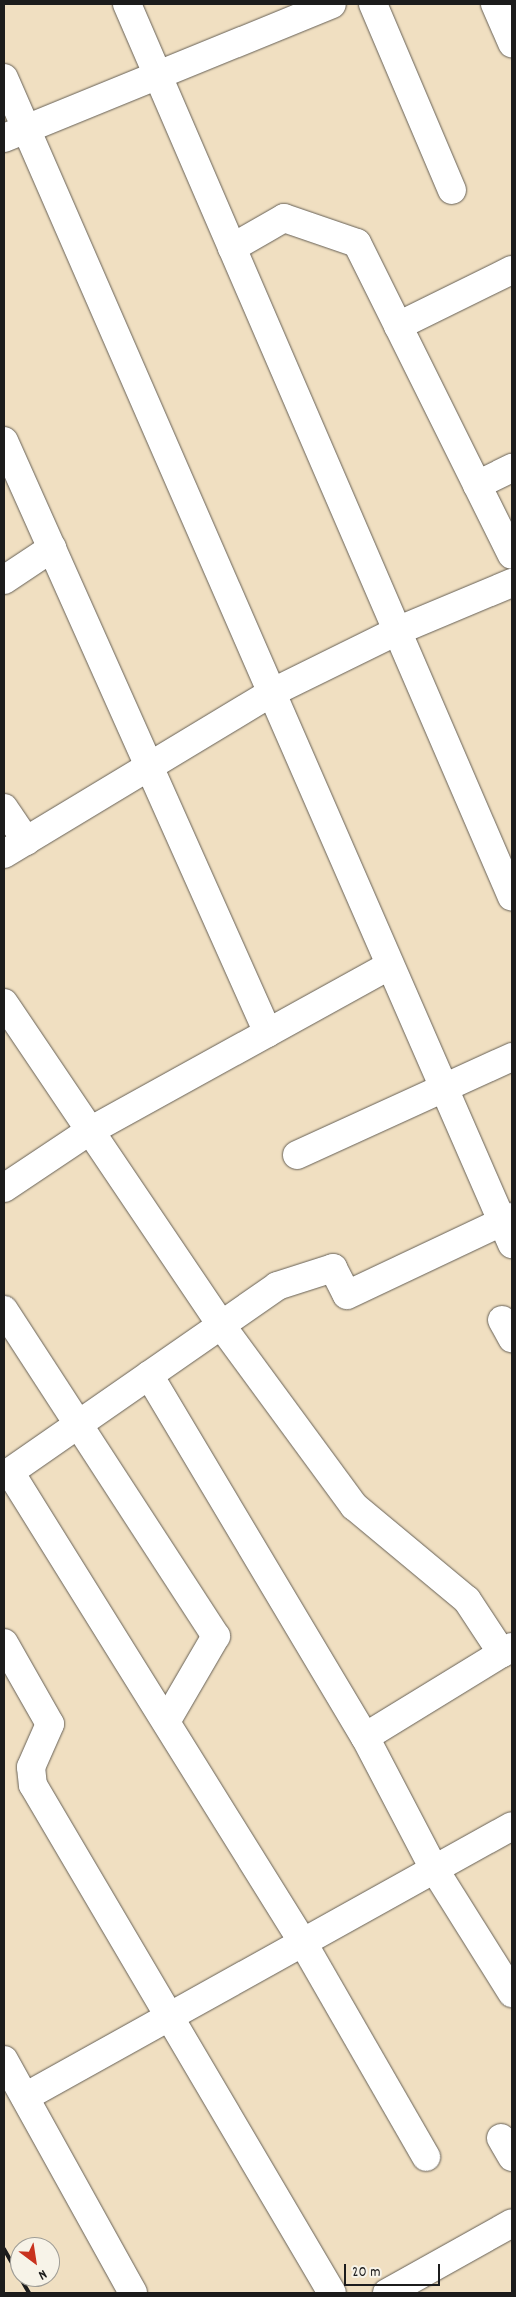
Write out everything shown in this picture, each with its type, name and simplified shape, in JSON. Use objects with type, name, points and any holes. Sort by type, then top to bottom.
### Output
[{"type":"street","points":[[126,4],[512,897]]},
{"type":"street","points":[[13,134],[332,4]]},
{"type":"street","points":[[373,4],[452,190]]},
{"type":"street","points":[[496,4],[512,43]]},
{"type":"street","points":[[4,78],[13,134],[269,694],[443,1090],[508,1228],[347,1295],[333,1268],[277,1286],[7,1474],[166,1722],[302,1940],[426,2157]]},
{"type":"street","points":[[232,248],[284,218],[357,243],[512,555]]},
{"type":"street","points":[[398,326],[512,270]]},
{"type":"street","points":[[4,441],[11,476],[52,548],[268,1033]]},
{"type":"street","points":[[477,485],[512,468]]},
{"type":"street","points":[[4,580],[52,548]]},
{"type":"street","points":[[4,808],[15,848],[269,694],[397,631],[512,583]]},
{"type":"street","points":[[4,1188],[88,1132],[389,966]]},
{"type":"street","points":[[4,1003],[88,1132],[221,1325],[354,1506],[467,1600],[507,1650],[365,1737]]},
{"type":"street","points":[[297,1155],[512,1057]]},
{"type":"street","points":[[4,1310],[216,1636],[166,1722]]},
{"type":"street","points":[[149,1375],[365,1737],[433,1867],[512,1993]]},
{"type":"street","points":[[4,1643],[50,1724],[31,1767],[33,1785],[171,2015],[332,2293]]},
{"type":"street","points":[[25,2098],[302,1940],[433,1867],[512,1826]]},
{"type":"street","points":[[4,2060],[132,2293]]},
{"type":"street","points":[[402,2290],[512,2223]]},
{"type":"railway","points":[[4,2249],[29,2293]]}]
